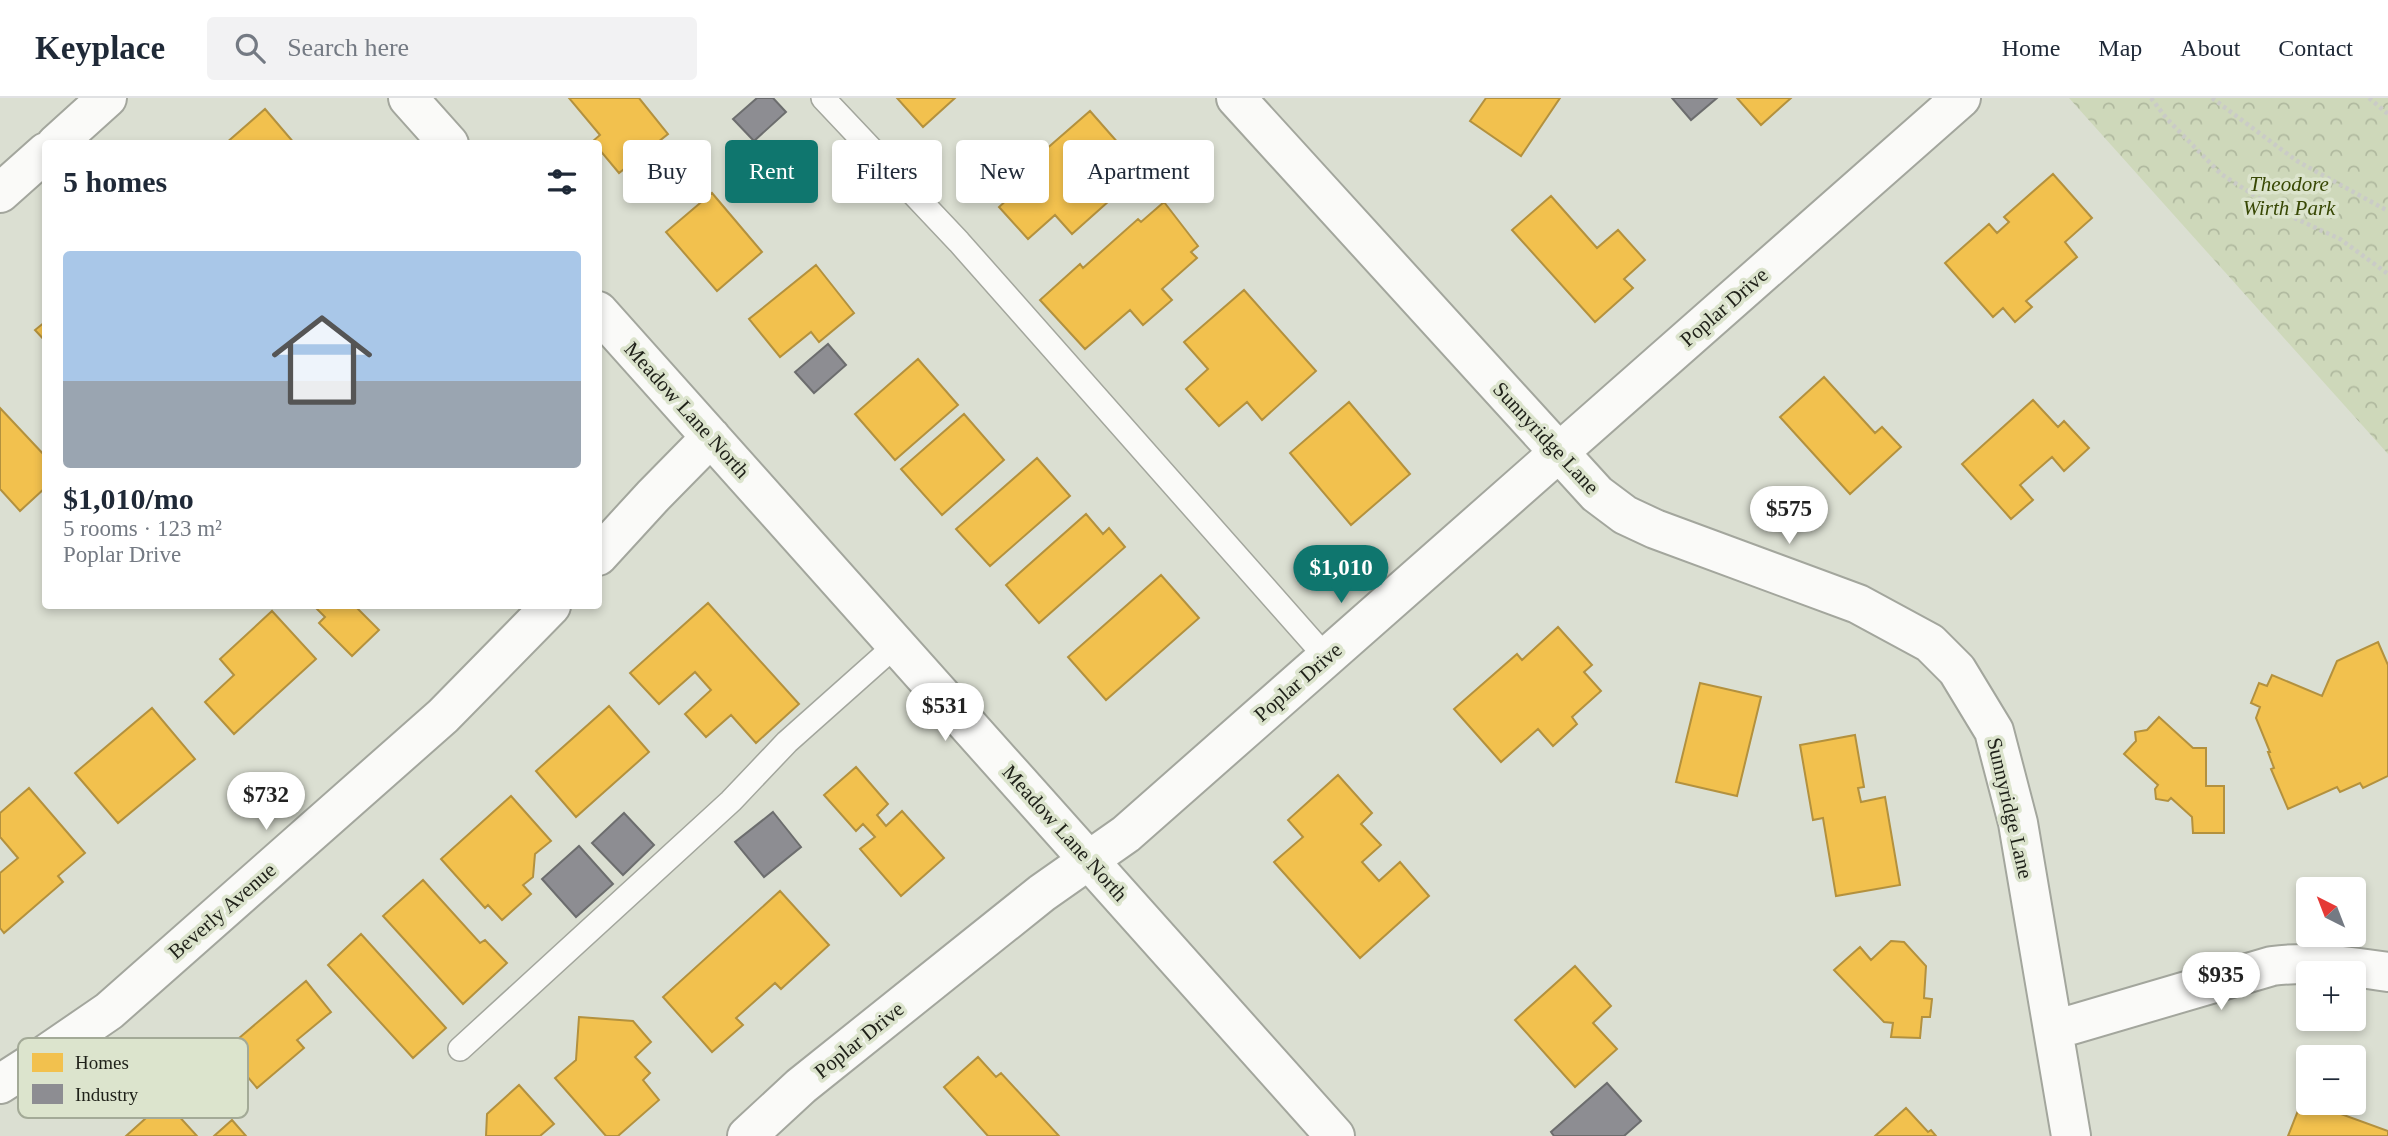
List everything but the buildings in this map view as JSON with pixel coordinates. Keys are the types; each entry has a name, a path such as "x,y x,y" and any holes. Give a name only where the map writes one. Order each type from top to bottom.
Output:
{"street":[{"path":"60,140 107,98"},
{"path":"408,98 445,140"},
{"name":"Sunnyridge Lane","path":"1236,98 1597,494 1625,514 1655,529 1858,604 1930,643 1957,670 1994,731 2018,823 2071,1136"},
{"name":"Poplar Drive","path":"747,1136 812,1078 1041,893 1126,834 1961,98"},
{"path":"0,193 42,156"},
{"name":"Meadow Lane North","path":"602,315 1335,1136"},
{"path":"602,552 711,437"},
{"name":"Beverly Avenue","path":"69,1038 119,1002 443,716 548,609"},
{"path":"2054,1030 2272,966 2308,964 2388,972"},
{"name":"Beverly Avenue","path":"0,1083 18,1072"}],"lane":[{"path":"823,98 959,242 1326,657"},
{"path":"460,1049 731,801 787,743 896,645"}],"path":[{"path":"2151,98 2166,119 2221,174 2277,210 2340,239 2388,274"},
{"path":"2212,98 2297,161 2388,211"},
{"path":"2369,98 2388,114"}],"green space":[{"name":"Theodore Wirth Park","path":"2069,98 2388,98 2388,454"}]}
